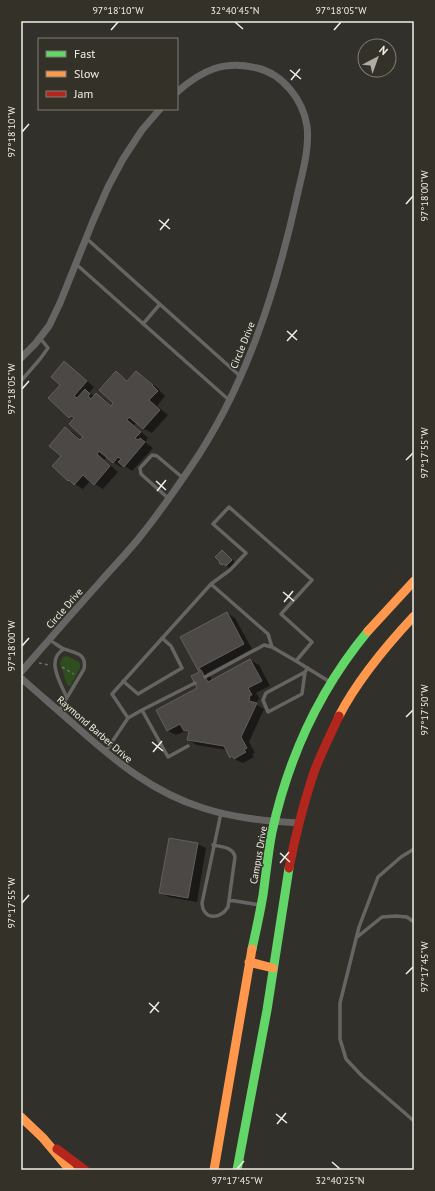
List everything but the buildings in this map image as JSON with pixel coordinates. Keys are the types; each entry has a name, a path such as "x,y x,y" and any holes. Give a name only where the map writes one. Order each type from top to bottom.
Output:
{"main road":[{"name":"Campus Drive","path":"214,1170 249,962 261,905 275,821 293,761 314,713 354,648 390,606 414,581"},
{"path":"237,1170 267,1010 293,847 316,768 324,748 355,688 394,637 414,616"},
{"path":"249,962 273,968"},
{"path":"21,1117 70,1170"},
{"path":"42,1138 85,1170"}],"street":[{"name":"Circle Drive","path":"21,672 143,534 169,499 214,430 250,356 262,323 289,234 305,162 308,138 307,124 302,108 297,98 287,85 276,76 262,69 237,65 219,67 202,73 178,91"},
{"path":"21,358 35,344 49,326 58,309 108,187 142,130 159,110"},
{"name":"Raymond Barber Drive","path":"21,678 105,752 127,770 149,784 174,797 202,808 221,813 260,820 299,823"}],"lane":[{"path":"86,238 240,376"},
{"path":"76,264 229,400"},
{"path":"143,324 160,304"},
{"path":"21,381 48,348 40,338"},
{"path":"169,499 141,474 140,468 152,455 157,456 183,478"},
{"path":"128,718 112,694 211,584 230,570 246,553 213,524 229,506 312,580 281,614 312,642 296,661"},
{"path":"211,584 268,634 272,647"},
{"path":"123,681 138,694 182,668 171,646 162,638"},
{"path":"49,640 64,649 80,655 84,659 85,664 84,670 59,711"},
{"path":"205,677 264,646 272,647 332,683"},
{"path":"64,649 59,652 54,662 67,698"},
{"path":"305,672 302,694 268,712 262,700 266,693 305,672 308,668"},
{"path":"105,752 128,718 195,683"},
{"path":"142,710 168,757 188,746"},
{"path":"214,845 230,849 234,853 235,857 228,907 225,912 215,917 209,916 205,912 202,908 202,903 214,845 221,813"},
{"path":"414,849 401,857 378,877 359,927 340,1003 340,1039 346,1059 362,1076 414,1121"},
{"path":"229,900 261,905"},
{"path":"356,938 382,917 408,917 414,922"}],"green space":[{"path":"67,656 80,663 80,668 69,686 67,685 60,663 63,657"}],"traffic: fast":[{"path":"252,949 263,895 272,832 287,778 308,726 321,701 351,653 368,631"},
{"path":"237,1170 267,1010 289,868"}],"traffic: slow":[{"path":"368,631 414,581"},
{"path":"339,716 373,663 414,616"},
{"path":"214,1170 252,949"},
{"path":"249,962 273,968"},
{"path":"21,1117 43,1138 70,1170"}],"traffic: jam":[{"path":"289,868 313,775 339,716"},
{"path":"57,1149 85,1170"}]}
